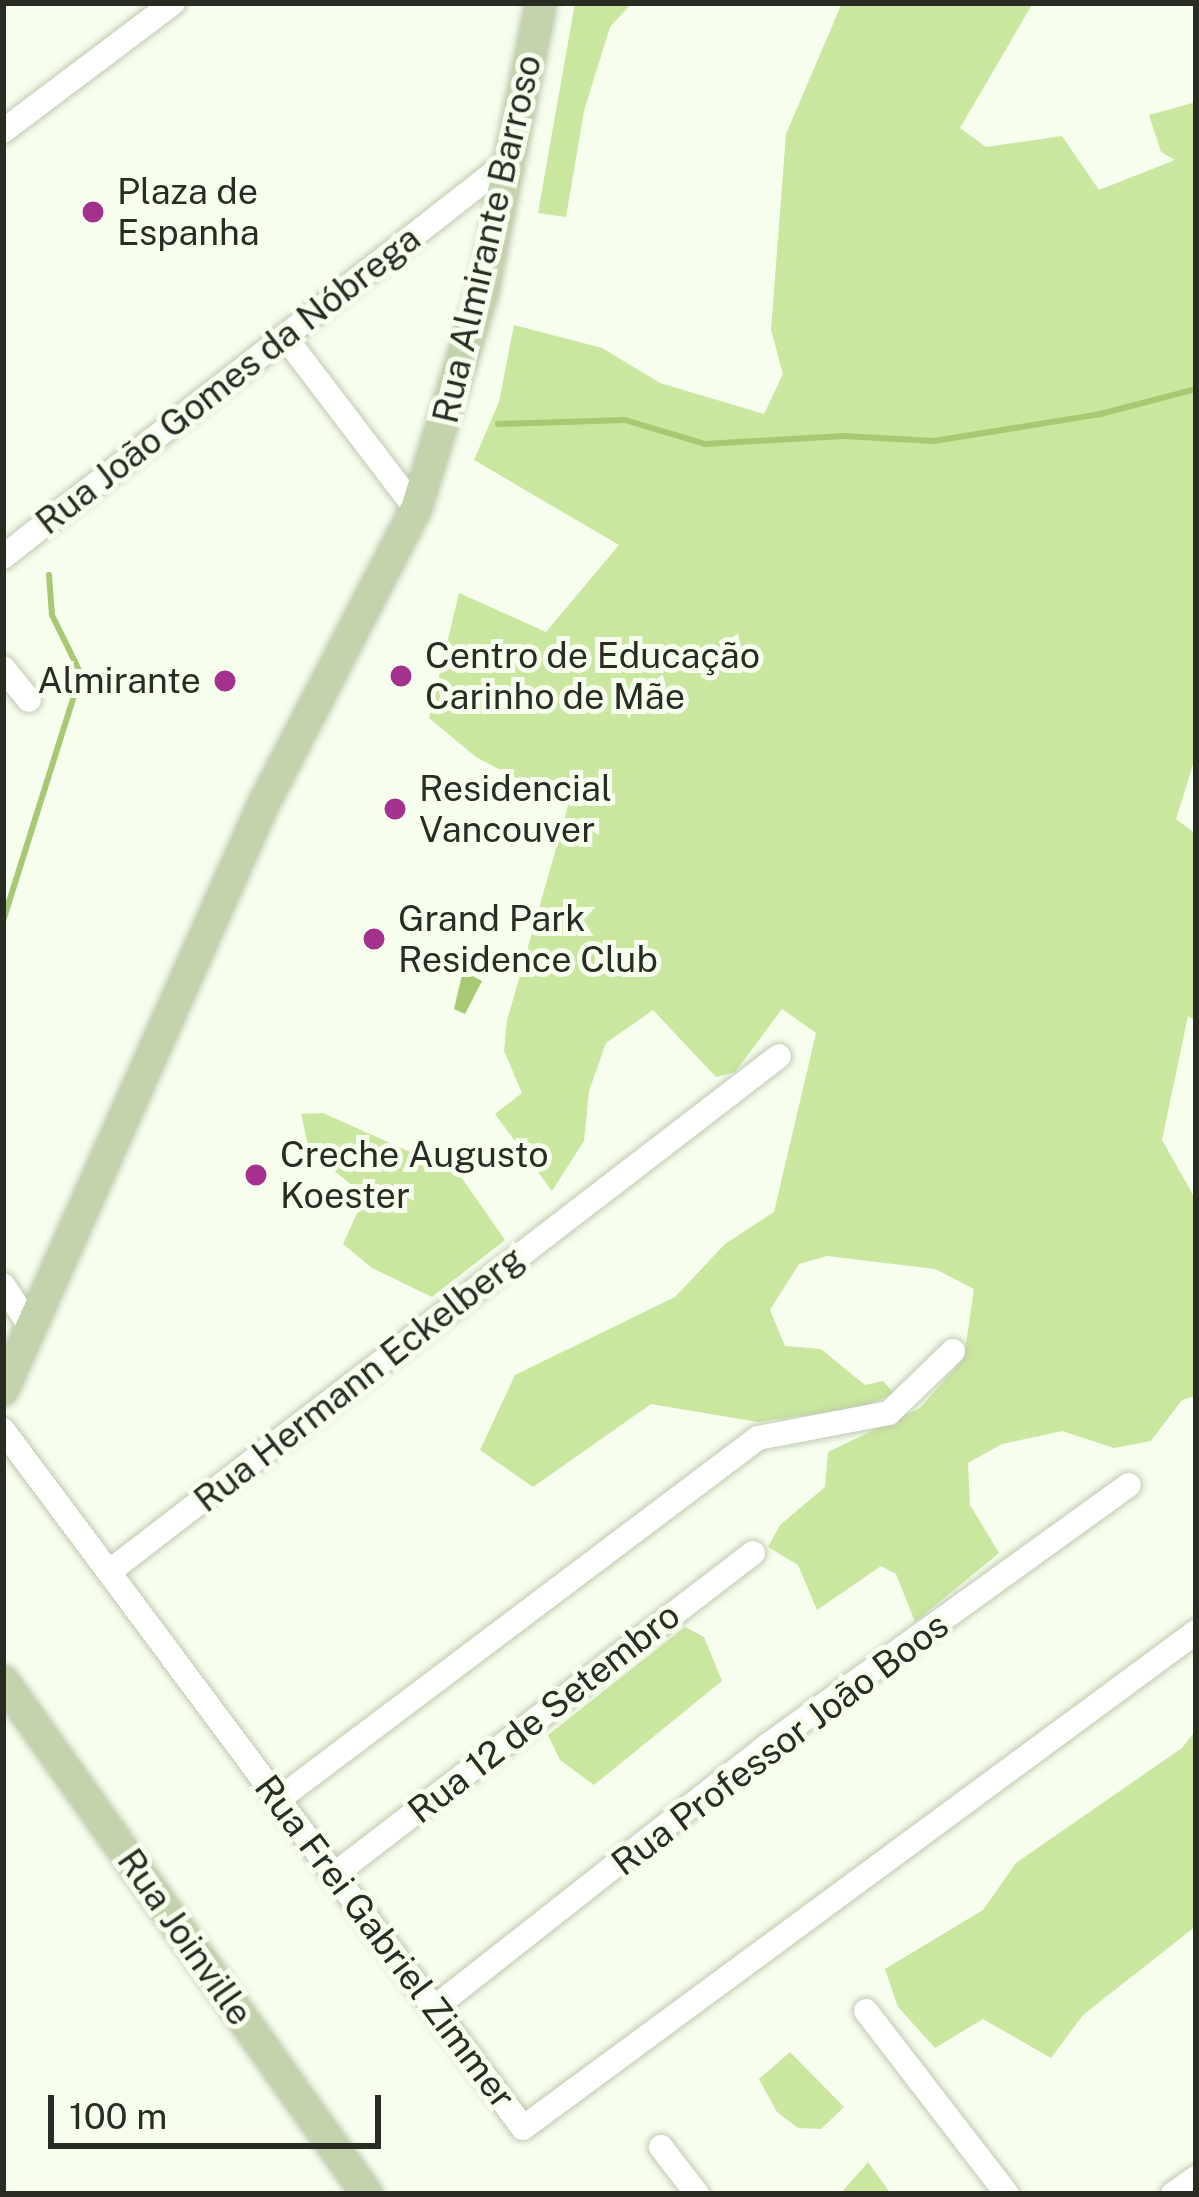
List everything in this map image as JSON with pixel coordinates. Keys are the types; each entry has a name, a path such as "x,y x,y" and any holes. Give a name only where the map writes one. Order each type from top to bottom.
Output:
{"main road":[{"name":"Rua Almirante Barroso","path":"3,1390 264,802 416,509 453,404 541,3"},
{"name":"Rua Joinville","path":"3,1681 359,2191"}],"street":[{"path":"3,131 173,3"},
{"name":"Rua João Gomes da Nóbrega","path":"3,556 510,160"},
{"path":"285,337 416,509"},
{"path":"3,668 29,700"},
{"name":"Rua Hermann Eckelberg","path":"110,1571 779,1055"},
{"path":"3,1285 32,1329"},
{"path":"279,1799 758,1438 890,1413 953,1351"},
{"name":"Rua Frei Gabriel Zimmer","path":"3,1430 523,2128 532,2128 1196,1632"},
{"name":"Rua Professor João Boos","path":"434,2008 771,1742 1129,1485"},
{"name":"Rua 12 de Setembro","path":"334,1874 753,1552"},
{"path":"866,2011 1007,2194"},
{"path":"661,2147 697,2194"},
{"path":"1173,2194 1196,2178"}],"shaded area":[{"path":"575,3 632,3 610,27 584,111 566,217 538,213"},
{"path":"842,3 1033,3 960,128 986,147 1062,136 1099,190 1175,160 1161,152 1149,115 1196,102 1196,755 1176,819 1196,834 1196,1021 1188,1016 1162,1140 1196,1200 1196,1396 1182,1400 1151,1441 1114,1448 1062,1431 1002,1444 968,1463 970,1505 999,1553 915,1622 896,1574 881,1566 817,1610 798,1565 768,1547 780,1525 825,1487 828,1452 920,1408 964,1358 974,1289 935,1269 827,1256 799,1264 770,1310 785,1346 821,1349 865,1385 883,1381 894,1393 864,1407 758,1422 651,1404 533,1487 480,1450 515,1375 675,1297 725,1244 774,1212 816,1033 782,1009 735,1072 716,1077 653,1010 606,1043 589,1091 584,1141 552,1191 495,1114 522,1093 504,1051 507,1021 568,806 476,757 429,718 459,593 546,632 619,545 474,460 499,402 514,325 602,348 660,383 764,414 783,374 771,330 786,134"},
{"path":"463,971 482,981 465,1014 454,1009"},
{"path":"323,1113 417,1155 443,1151 505,1240 432,1297 372,1268 343,1244 365,1196 309,1150 301,1114"},
{"path":"685,1627 704,1637 722,1681 594,1785 560,1760 548,1735"},
{"path":"1196,1730 1196,1926 1083,2015 1051,2058 983,2019 935,2048 898,2007 885,1969 983,1910 1016,1863 1182,1748"},
{"path":"790,2052 844,2107 821,2129 798,2128 777,2112 759,2079"},
{"path":"868,2162 891,2194 840,2194 863,2168"}],"waterway":[{"path":"498,424 625,420 705,444 843,436 934,441 1100,414 1196,389"},
{"path":"3,921 81,674 52,615 49,575"}],"place":[{"name":"Plaza de Espanha","path":"93,212"},
{"name":"Centro de Educação Carinho de Mãe","path":"401,676"},
{"name":"Almirante","path":"225,681"},
{"name":"Residencial Vancouver","path":"395,809"},
{"name":"Grand Park Residence Club","path":"374,939"},
{"name":"Creche Augusto Koester","path":"256,1175"}]}
